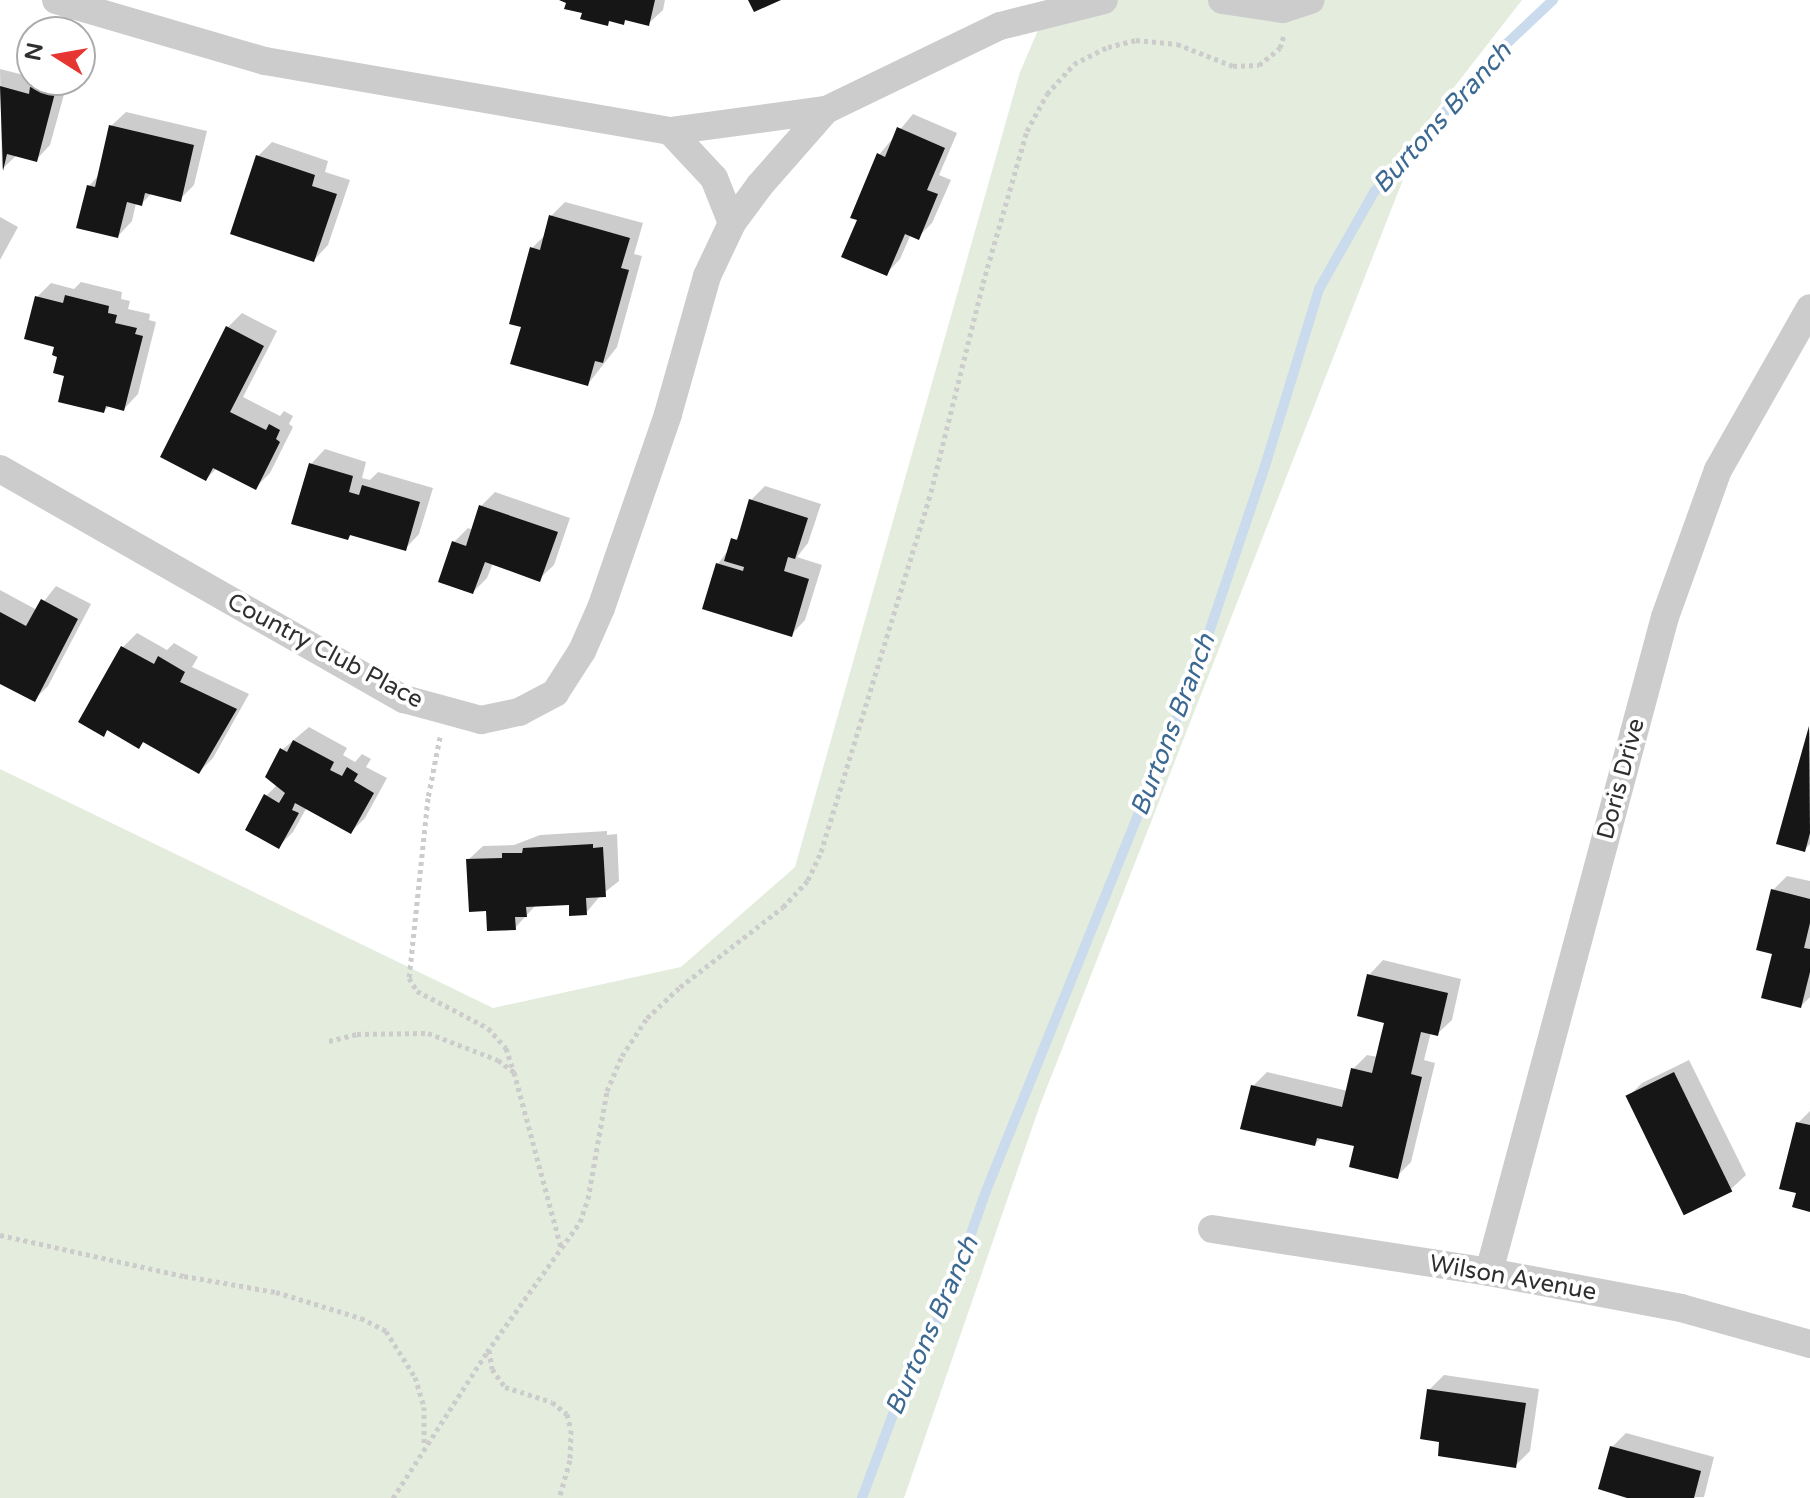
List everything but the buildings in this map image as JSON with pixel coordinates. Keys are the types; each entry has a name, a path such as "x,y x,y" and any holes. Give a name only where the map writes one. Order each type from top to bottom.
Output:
{"street":[{"name":"Country Club Place","path":"56,0 265,61 670,131 826,110 1000,26 1104,0"},
{"path":"1222,0 1283,9 1302,3"},
{"name":"Country Club Place","path":"0,469 404,699 481,720 519,712 555,693 582,651 601,608 668,414 707,276 732,223 760,185 826,110"},
{"path":"670,131 714,178 732,223"},
{"name":"Doris Drive","path":"1489,1272 1665,617 1718,470 1810,308"},
{"name":"Wilson Avenue","path":"1212,1229 1489,1272 1681,1308 1810,1344"}],"path":[{"path":"393,1498 489,1349 580,1222 588,1199 607,1091 622,1056 647,1018 680,987 783,907 808,880 821,852 931,492 983,283 1027,131 1047,94 1074,64 1108,47 1136,40 1177,44 1233,66 1259,65 1280,48 1302,3"},
{"path":"447,713 428,798 409,978 417,991 488,1028 506,1048 561,1248"},
{"path":"329,1041 357,1034 428,1033 498,1060 514,1072"},
{"path":"0,1235 184,1276 276,1292 361,1318 386,1331 402,1351 415,1377 424,1407 424,1446"},
{"path":"489,1349 492,1369 505,1387 552,1402 567,1414 571,1430 570,1460 559,1498"}],"green space":[{"path":"1051,0 1522,0 1424,126 1040,1105 904,1498 0,1498 0,769 493,1008 681,967 795,867 1020,72"}],"waterway":[{"name":"Burtons Branch","path":"862,1498 895,1409 949,1296 986,1191 1195,674 1265,466 1319,289 1374,192 1500,50 1553,0"}]}
